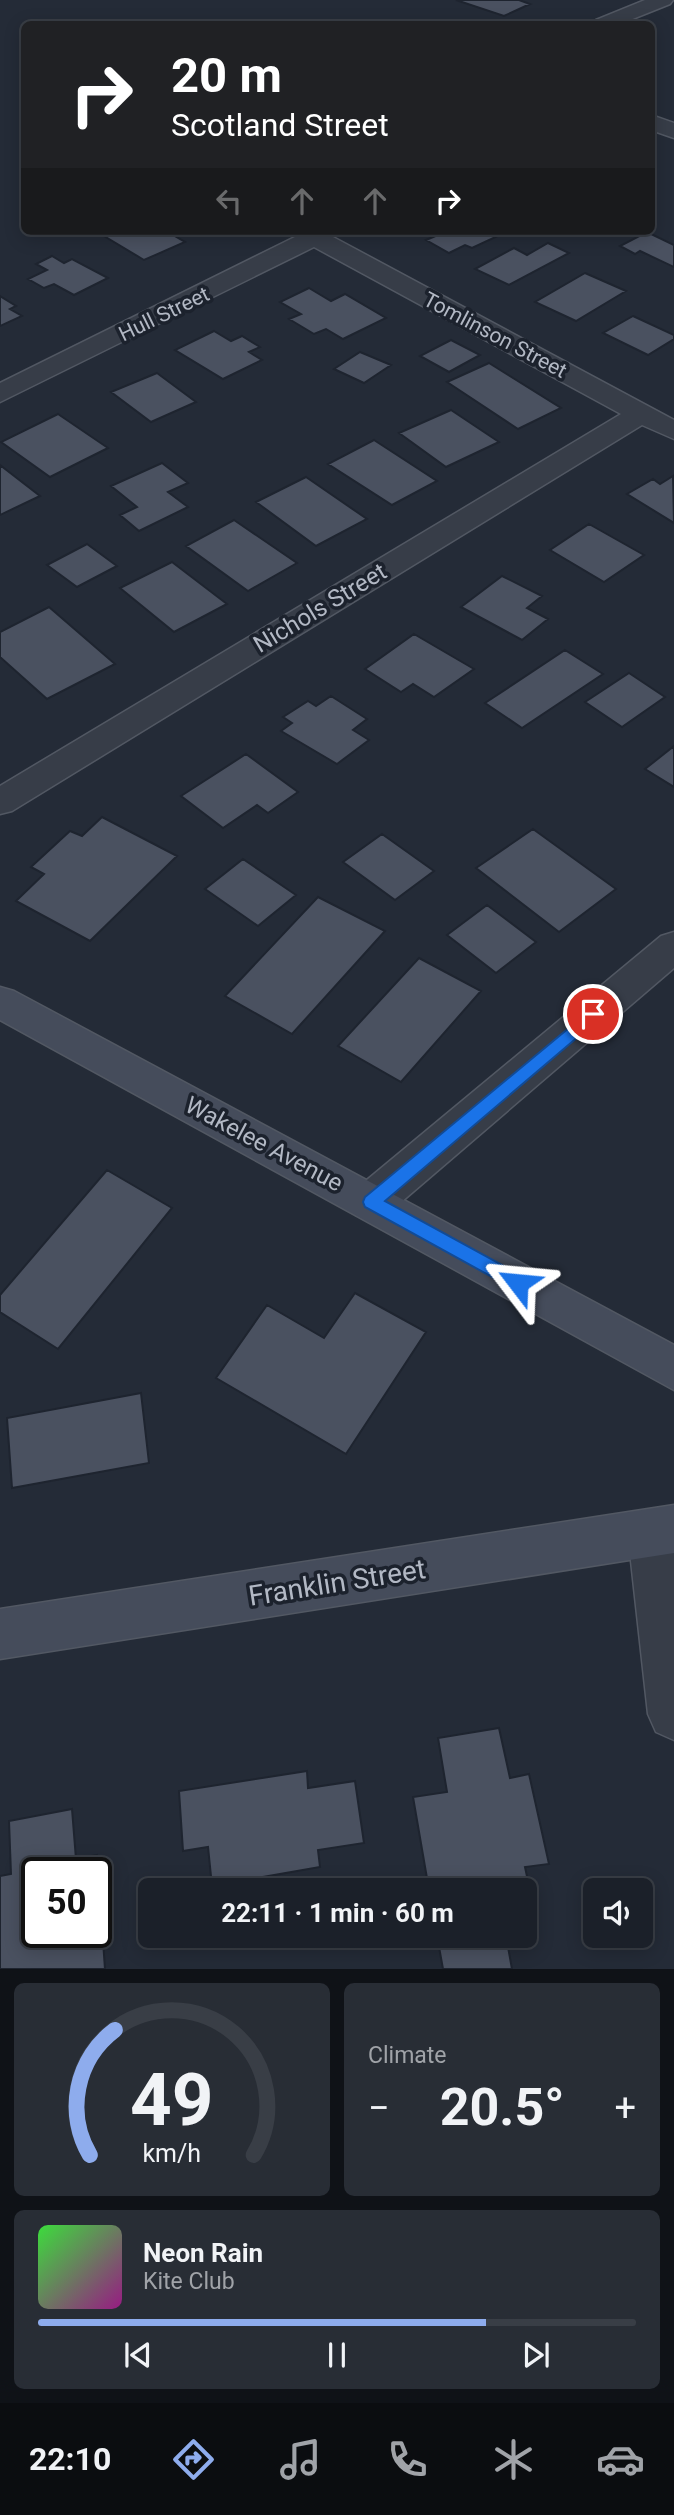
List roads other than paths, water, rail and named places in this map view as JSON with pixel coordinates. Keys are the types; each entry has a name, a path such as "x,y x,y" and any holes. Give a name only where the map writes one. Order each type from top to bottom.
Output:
{"main road":[{"name":"Wakelee Avenue","path":"0,1002 674,1369"},
{"name":"Franklin Street","path":"0,1634 663,1532"}],"street":[{"path":"610,21 663,0"},
{"path":"655,123 674,131"},
{"name":"Hull Street","path":"0,394 321,235"},
{"name":"Tomlinson Street","path":"321,235 674,431"},
{"name":"Nichols Street","path":"0,802 640,414"},
{"path":"371,1202 674,946"},
{"path":"663,1532 674,1714"}]}
